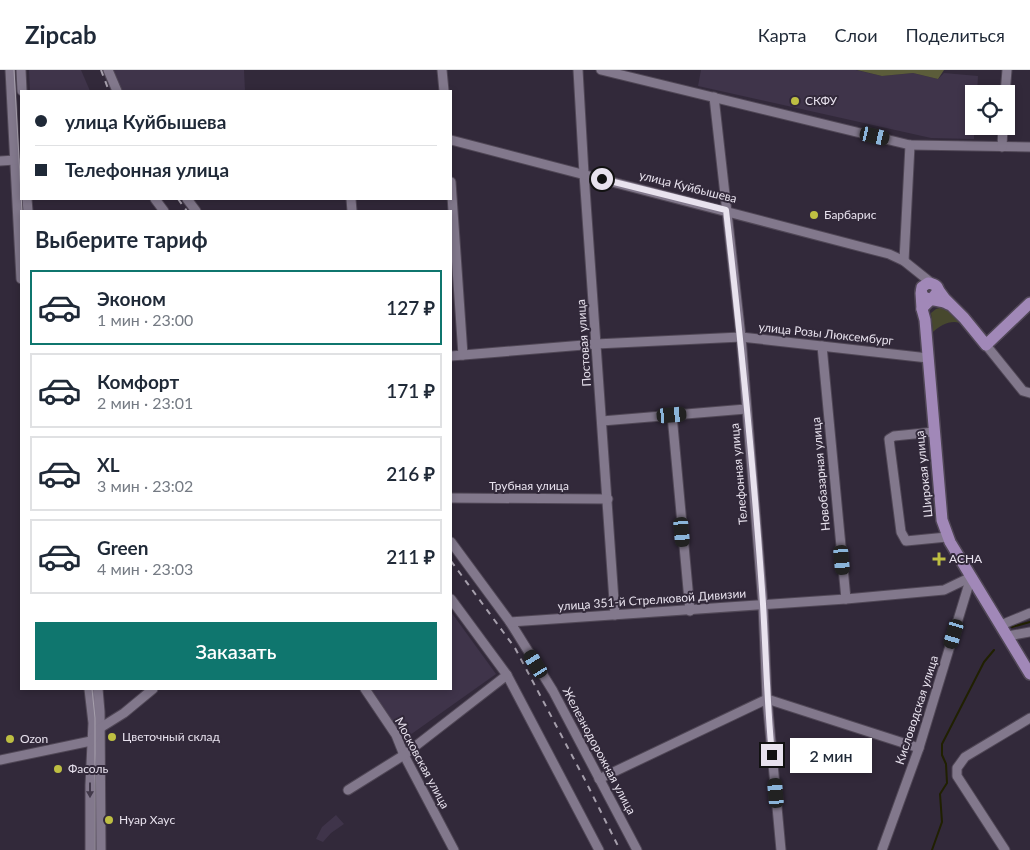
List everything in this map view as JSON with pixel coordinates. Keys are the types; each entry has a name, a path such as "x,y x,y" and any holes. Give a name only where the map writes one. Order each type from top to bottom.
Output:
{"main road":[{"path":"921,292 922,287 928,283 936,286 937,294 922,309"},
{"name":"улица Куйбышева","path":"936,286 986,345"},
{"name":"улица Куйбышева","path":"921,292 925,298 944,301 952,306"},
{"name":"Широкая улица","path":"921,292 942,520 947,537 1030,674"},
{"path":"986,345 1030,303"}],"street":[{"path":"10,70 20,259"},
{"path":"21,70 22,90"},
{"path":"108,70 117,90"},
{"path":"442,70 444,90"},
{"name":"Постовая улица","path":"578,70 615,615"},
{"path":"601,70 910,144 1030,147"},
{"path":"1006,85 1007,70"},
{"name":"Телефонная улица","path":"714,97 741,337 763,605 767,698 781,850"},
{"path":"1002,147 1003,135"},
{"name":"улица Куйбышева","path":"452,140 874,250 904,261 936,286"},
{"path":"904,261 910,144"},
{"path":"0,161 15,160"},
{"path":"452,196 463,354"},
{"name":"улица Куйбышева","path":"914,270 919,278 921,292"},
{"name":"улица Розы Люксембург","path":"452,356 596,344 741,337 928,358"},
{"path":"986,345 1027,392 1030,402"},
{"name":"Новобазарная улица","path":"822,346 846,599"},
{"path":"602,422 746,410"},
{"path":"672,415 690,610"},
{"path":"934,432 894,436 889,439 901,532 906,541 947,537"},
{"name":"Трубная улица","path":"452,498 608,499"},
{"name":"Железнодорожная улица","path":"452,543 510,622 553,691 637,850"},
{"name":"улица 351-й Стрелковой Дивизии","path":"510,622 846,599 944,590 971,577"},
{"name":"Кисловодская улица","path":"882,850 919,748 971,577"},
{"path":"452,600 506,675 599,850"},
{"path":"1001,625 1030,613"},
{"path":"1008,636 1030,632"},
{"path":"348,790 404,755 506,675"},
{"path":"89,690 93,723 91,741 90,850"},
{"path":"98,690 101,850"},
{"path":"0,760 91,741 100,728 124,713 152,690"},
{"name":"Московская улица","path":"365,690 396,735 404,755 454,850"},
{"path":"599,779 767,698 919,748"},
{"path":"1004,850 957,776 957,768 965,757 1030,718"}],"shaded area":[{"path":"29,70 81,70 90,90 30,90"},
{"path":"112,70 244,70 245,90 121,90"},
{"path":"701,70 856,70 882,76 913,73 938,79 944,73 978,76 978,85 965,85 965,135 974,135 974,139 931,138 698,86"},
{"path":"452,613 496,674 403,740 371,690 452,690"},
{"path":"336,815 344,824 331,833 323,842 316,839 322,827"}],"green space":[{"path":"857,70 944,70 938,79 913,73 882,76"},
{"path":"943,307 964,325 951,322 933,332 931,313"}],"waterway":[{"path":"1012,627 1030,622"},
{"path":"932,850 942,822 940,794 947,783 942,744 984,662 994,650"}],"tram line":[{"path":"14,70 20,176"},
{"path":"21,200 22,210"},
{"path":"92,690 95,718 95,850"}],"railway":[{"path":"101,70 109,90"},
{"path":"179,200 186,210"},
{"path":"452,562 515,648 620,850"}],"place":[{"name":"СКФУ","path":"795,101"},
{"name":"Барбарис","path":"814,215"},
{"name":"АСНА","path":"939,559"},
{"name":"Цветочный склад","path":"112,737"},
{"name":"Ozon","path":"10,739"},
{"name":"Фасоль","path":"58,769"},
{"name":"Нуар Хаус","path":"109,820"}],"route":[{"path":"602,179 726,210 741,337 763,605 767,698 772,755"}]}
